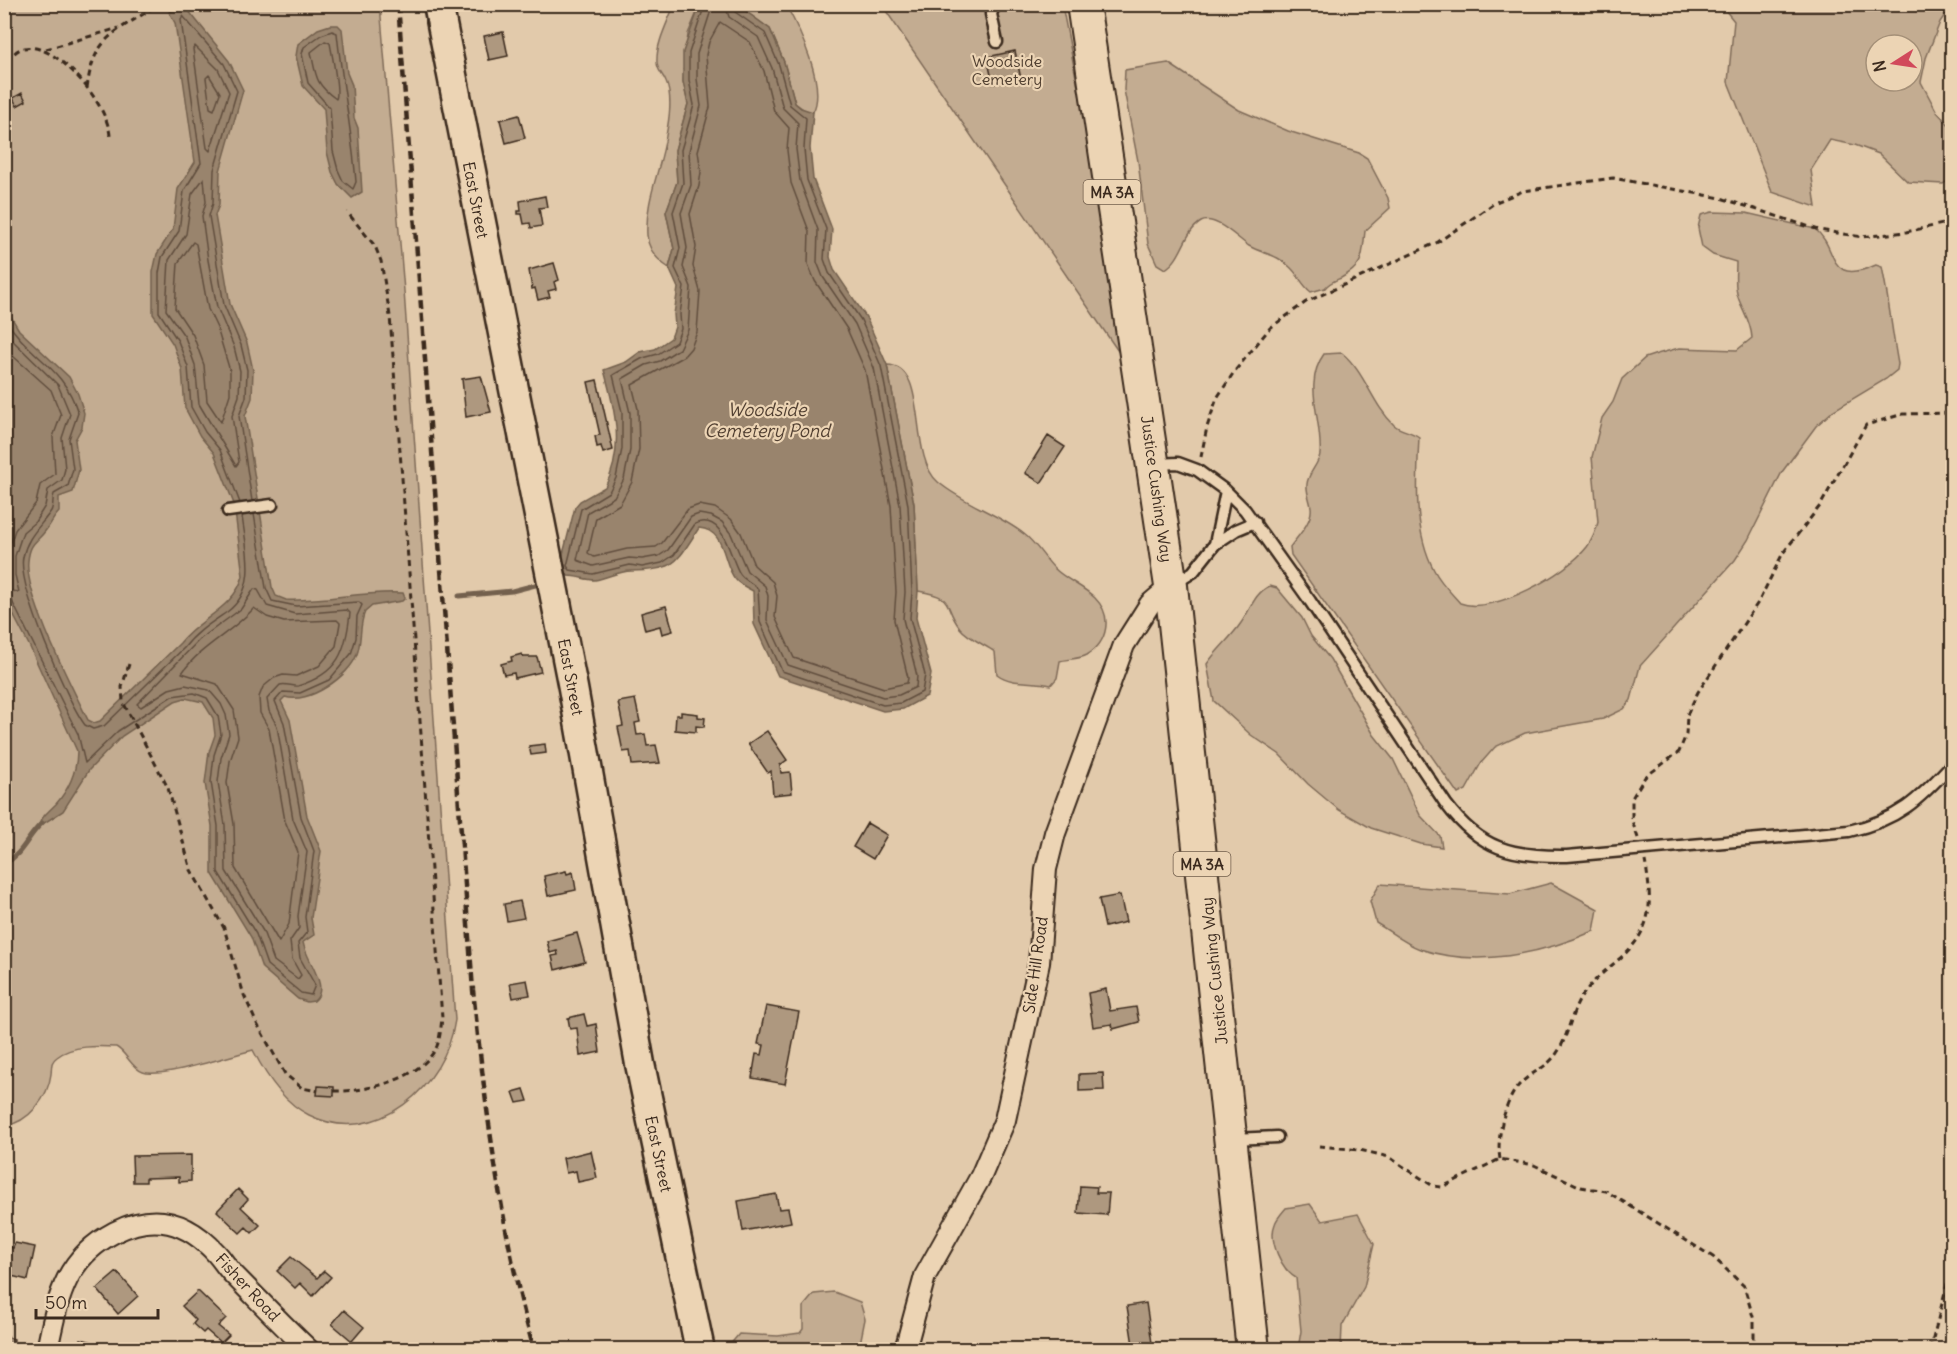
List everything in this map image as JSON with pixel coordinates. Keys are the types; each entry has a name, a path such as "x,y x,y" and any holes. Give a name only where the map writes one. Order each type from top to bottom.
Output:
{"main road":[{"name":"East Street","path":"438,4 575,699 640,1064 700,1350"},
{"name":"Justice Cushing Way","path":"1083,4 1171,586 1253,1350"}],"street":[{"name":"Side Hill Road","path":"905,1350 925,1276 981,1176 1005,1120 1033,995 1042,930 1046,869 1055,833 1124,645 1150,604 1171,586"},
{"name":"Fisher Road","path":"46,1350 62,1289 74,1264 107,1236 136,1223 154,1220 178,1226 204,1242 309,1350"}],"lane":[{"path":"995,4 991,14 997,42"},
{"path":"1154,464 1178,463 1197,470 1226,490 1255,522 1446,804 1467,829 1495,847 1525,855 1567,856 1821,834 1863,828 1889,819 1913,804 1953,764"},
{"path":"1215,544 1226,490"},
{"path":"228,511 272,506"},
{"path":"1171,586 1193,572 1215,544 1236,530 1255,522"},
{"path":"1231,1139 1276,1137"}],"path":[{"path":"87,88 93,56 100,45 122,27 158,4"},
{"path":"4,71 11,55 15,52 28,49 46,50 122,27"},
{"path":"46,50 87,88 109,123 110,140"},
{"path":"1197,470 1207,427 1217,398 1234,372 1270,328 1306,302 1438,242 1496,202 1523,191 1613,178 1720,198 1819,230 1862,237 1906,232 1953,222"},
{"path":"334,1091 379,1084 418,1069 437,1046 442,1018 390,316 381,261 375,246 346,212"},
{"path":"1500,1159 1497,1144 1501,1126 1521,1082 1553,1058 1563,1044 1581,998 1593,981 1637,940 1647,924 1650,911 1648,881 1642,849 1632,821 1632,798 1645,777 1679,752 1686,735 1687,715 1698,692 1759,601 1783,553 1820,506 1866,425 1903,414 1953,413"},
{"path":"129,664 121,693 123,702 168,788 191,870 224,928 244,995 285,1074 302,1088 318,1091"},
{"path":"1319,1146 1360,1150 1389,1157 1433,1186 1442,1186 1500,1159 1534,1165 1581,1187 1606,1191 1713,1257 1744,1286 1754,1320 1754,1350"},
{"path":"1930,1350 1953,1265"}],"green space":[{"path":"4,5 380,5 404,291 455,1020 449,1044 438,1067 423,1088 404,1105 382,1117 359,1124 334,1123 309,1115 291,1103 276,1087 253,1050 180,1069 152,1073 139,1070 116,1047 93,1047 70,1050 55,1059 52,1063 46,1092 36,1108 22,1120 5,1126"},
{"path":"674,5 700,5 688,34 683,81 688,104 675,150 677,182 666,212 674,249 669,268 651,250 647,235 647,222 664,148 670,109 668,88 658,68 657,55 660,40"},
{"path":"737,5 786,5 798,28 814,73 817,88 813,112 806,111 795,103 784,62 770,29"},
{"name":"Woodside Cemetery","path":"882,5 1062,5 1082,108 1120,354"},
{"path":"1721,5 1952,5 1940,22 1924,68 1924,33 1864,33 1864,93 1924,93 1924,88 1937,112 1952,128 1952,178 1943,184 1908,182 1879,154 1855,145 1830,140 1811,170 1816,207 1772,192 1728,82 1734,21"},
{"path":"1168,63 1239,110 1288,131 1359,153 1367,158 1388,198 1390,208 1365,231 1361,259 1354,269 1325,288 1311,292 1285,263 1254,249 1226,228 1207,220 1201,222 1190,233 1171,265 1165,269 1157,264 1148,244 1138,161 1124,90 1125,70"},
{"path":"1712,212 1746,213 1815,229 1841,268 1860,271 1876,265 1882,267 1898,364 1897,370 1834,410 1816,426 1782,472 1748,540 1735,560 1640,666 1631,700 1624,709 1603,719 1525,733 1495,747 1481,763 1466,790 1458,794 1291,555 1290,547 1310,518 1311,507 1307,484 1320,454 1314,390 1318,366 1324,354 1342,353 1357,369 1386,417 1400,429 1419,437 1417,487 1419,522 1427,555 1436,574 1446,587 1460,603 1474,605 1509,598 1547,580 1563,569 1587,547 1592,538 1598,522 1592,457 1602,418 1613,402 1622,379 1645,358 1657,354 1679,348 1737,350 1752,338 1737,293 1736,262 1713,255 1702,247 1698,228 1701,215"},
{"path":"887,365 900,369 909,379 914,395 923,452 929,469 938,482 1024,534 1054,568 1090,594 1101,605 1106,628 1100,643 1087,655 1060,661 1057,678 1051,685 1010,680 997,674 995,652 963,632 944,599 918,591 914,504"},
{"path":"1270,586 1277,588 1302,618 1311,636 1330,659 1374,735 1393,759 1420,815 1440,836 1442,847 1421,844 1371,828 1339,810 1308,784 1279,754 1251,735 1214,701 1207,664 1237,628 1256,597"},
{"path":"1551,883 1598,909 1594,931 1552,946 1508,956 1486,958 1442,955 1414,947 1376,923 1370,901 1380,884 1510,894"},
{"path":"1310,1204 1322,1221 1358,1214 1374,1244 1364,1287 1342,1326 1341,1349 1298,1349 1301,1331 1296,1278 1281,1262 1273,1238 1276,1222 1286,1208"},
{"path":"834,1292 860,1302 865,1319 859,1349 730,1349 729,1346 739,1334 778,1336 800,1333 803,1329 803,1307 814,1294"}],"water":[{"path":"184,5 229,61 243,90 220,171 219,205 215,215 230,304 247,343 253,370 252,398 245,416 272,587 276,596 286,600 389,593 403,593 405,598 402,601 372,606 365,612 357,654 346,671 337,679 316,693 305,697 285,697 281,701 290,720 307,816 321,851 311,918 314,935 303,942 320,989 314,1001 307,1002 298,999 262,968 251,937 212,873 212,826 205,783 209,752 215,735 213,718 203,702 185,698 175,701 122,736 89,770 63,811 38,827 43,817 65,792 74,773 77,751 29,645 5,599 4,305 19,330 69,377 84,413 82,427 75,440 79,470 73,492 59,497 59,512 32,546 28,561 33,596 41,618 88,720 94,723 100,721 188,634 232,597 243,576 234,504 214,453 200,436 185,408 182,369 173,344 153,314 153,272 157,254 173,229 178,189 195,162 175,23 169,12"},
{"name":"Woodside Cemetery Pond","path":"700,5 737,5 770,29 784,62 795,103 813,112 810,148 813,179 832,229 830,257 834,270 866,317 887,365 914,504 918,591 916,618 931,674 927,696 903,709 883,711 778,676 754,624 753,591 736,580 719,541 708,530 699,528 685,550 673,563 658,569 626,571 592,580 568,576 561,562 575,507 580,501 605,487 615,458 616,429 612,399 604,370 626,362 640,352 655,349 671,338 675,327 674,314 678,288 669,268 674,249 666,212 677,182 675,150 688,104 683,82 683,52"},
{"path":"338,25 342,29 347,73 352,85 354,118 358,128 362,192 352,198 338,184 332,172 327,152 324,109 303,86 296,56 298,44 318,29"}],"building":[{"path":"503,32 508,56 489,60 484,36"},
{"path":"1015,51 1021,79 993,84 987,57"},
{"path":"22,93 26,101 17,106 13,98"},
{"path":"519,115 525,138 506,143 500,120"},
{"path":"545,196 547,207 539,208 542,226 531,228 530,223 524,224 522,214 518,214 518,211 521,211 520,201"},
{"path":"554,263 559,280 554,282 556,289 548,291 550,297 538,300 535,288 532,289 529,270"},
{"path":"481,376 491,412 466,417 462,379"},
{"path":"597,380 613,450 603,453 601,446 597,447 595,436 600,435 588,382"},
{"path":"1048,436 1065,447 1041,483 1025,473"},
{"path":"666,606 673,631 662,634 660,626 645,630 641,613"},
{"path":"522,654 523,657 537,657 541,672 515,678 514,673 504,675 501,664 512,661 511,657"},
{"path":"635,699 640,722 635,723 637,735 645,734 647,746 656,745 660,763 632,765 630,751 623,752 618,727 623,726 618,702"},
{"path":"681,712 698,714 698,717 705,718 704,727 696,726 696,732 675,730 676,715 681,715"},
{"path":"767,731 787,760 780,765 781,773 790,772 792,793 773,795 771,771 768,773 748,744"},
{"path":"545,744 546,753 531,755 529,746"},
{"path":"867,823 887,835 873,859 853,847"},
{"path":"566,871 567,874 573,872 576,890 548,896 544,876"},
{"path":"1120,895 1126,922 1105,927 1099,899"},
{"path":"520,901 524,918 507,921 504,904"},
{"path":"577,933 585,962 555,970 552,956 558,955 557,951 550,953 547,941"},
{"path":"527,980 530,995 513,998 510,983"},
{"path":"1106,989 1110,1011 1136,1007 1139,1022 1113,1029 1112,1024 1093,1027 1088,993"},
{"path":"766,1006 799,1012 785,1084 752,1078 756,1054 762,1055 764,1045 758,1044"},
{"path":"584,1014 587,1026 596,1024 600,1052 580,1056 577,1028 570,1029 568,1018"},
{"path":"1103,1073 1104,1090 1079,1091 1079,1074"},
{"path":"318,1086 334,1087 334,1096 317,1095"},
{"path":"524,1089 528,1101 517,1103 513,1092"},
{"path":"591,1151 597,1178 578,1182 576,1171 566,1173 563,1158"},
{"path":"191,1155 191,1181 179,1182 179,1177 146,1178 146,1182 133,1182 132,1156"},
{"path":"1080,1186 1097,1187 1096,1193 1109,1193 1107,1215 1078,1213"},
{"path":"238,1189 248,1199 241,1207 260,1225 252,1233 246,1227 240,1233 217,1211"},
{"path":"776,1194 779,1209 788,1208 791,1222 743,1231 738,1201"},
{"path":"15,1243 35,1247 28,1280 7,1275 11,1254 4,1252 4,1245 13,1248"},
{"path":"291,1257 317,1278 324,1271 331,1277 313,1296 300,1283 295,1288 277,1271"},
{"path":"117,1272 138,1296 118,1314 97,1289"},
{"path":"198,1291 226,1318 218,1326 229,1335 221,1343 206,1330 203,1333 193,1324 196,1320 182,1306"},
{"path":"1146,1303 1152,1343 1141,1344 1142,1350 1120,1350 1120,1346 1133,1345 1127,1306"},
{"path":"344,1310 364,1327 352,1341 332,1324"},
{"path":"4,1336 14,1339 12,1350 4,1350"},
{"path":"81,1339 105,1345 104,1350 79,1350"}],"waterway":[{"path":"459,596 512,591 539,584"},
{"path":"4,864 21,850 42,823"}],"railway":[{"path":"398,4 473,990 496,1172 512,1261 534,1350"}]}
